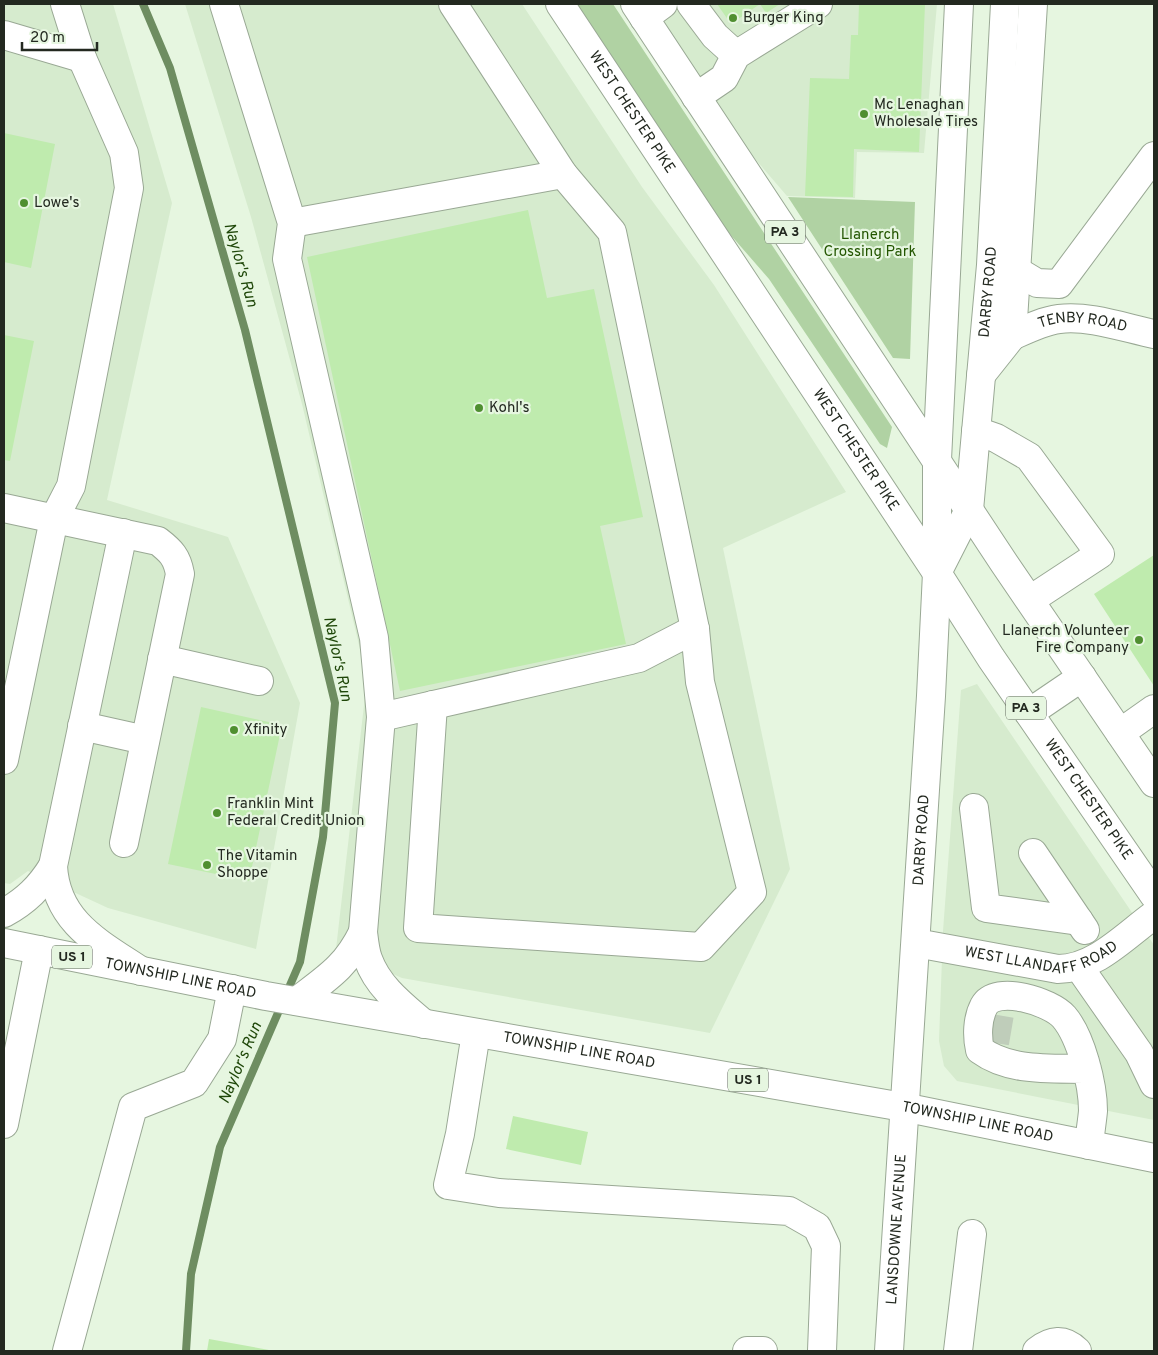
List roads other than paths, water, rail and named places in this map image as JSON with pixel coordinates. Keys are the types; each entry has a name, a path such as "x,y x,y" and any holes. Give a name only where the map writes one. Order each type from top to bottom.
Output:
{"main road":[{"path":"4,760 54,519 71,486 129,188 124,153 82,58 65,4"},
{"path":"224,4 292,223 287,259 374,638 381,717 363,932 367,958 380,982 424,1024"},
{"path":"433,705 418,928 701,947 752,892 700,682 695,629 612,232 563,174 453,4"},
{"name":"WEST CHESTER PIKE","path":"560,4 937,573 991,658 1154,895"},
{"path":"691,4 716,36 736,55"},
{"path":"696,97 724,78 736,55 818,4"},
{"name":"DARBY ROAD","path":"903,1107 916,943 937,573 937,460 959,4"},
{"name":"DARBY ROAD","path":"937,573 970,510 991,265 1005,4"},
{"path":"981,375 1012,336 1033,4"},
{"name":"PA 3","path":"648,8 696,97 1030,600 1154,783"},
{"path":"4,35 82,58"},
{"path":"1059,284 1154,156"},
{"path":"292,223 563,174"},
{"path":"1017,271 1037,283 1059,284"},
{"path":"1059,284 1066,302 1079,319"},
{"name":"TENBY ROAD","path":"1012,336 1046,322 1079,319 1154,334"},
{"path":"976,431 996,438 1029,457 1100,554 1030,600"},
{"path":"4,508 158,541 172,551 178,559 180,574 124,843"},
{"path":"123,534 53,866 56,891 68,914 94,940 141,971"},
{"path":"381,717 639,658 695,629"},
{"path":"162,660 259,680"},
{"path":"1029,713 1082,677"},
{"path":"1120,733 1154,709"},
{"path":"82,726 145,740"},
{"path":"974,808 986,908 1079,921"},
{"path":"1033,854 1079,921 1090,960 1154,1084"},
{"path":"4,913 28,898 42,883 53,866"},
{"name":"WEST LLANDAFF ROAD","path":"916,943 1058,969 1090,960 1154,915"},
{"path":"297,1001 340,968 353,952 363,932"},
{"name":"TOWNSHIP LINE ROAD","path":"4,943 266,996 903,1107 1154,1158"},
{"path":"4,1124 8,1086 39,950"},
{"path":"67,1351 133,1107 194,1083 222,1039 232,989"},
{"path":"1087,1069 1036,1068 1002,1053 980,1050 977,1035 984,1005 992,998 1011,1003 1048,1004 1064,1017 1074,1035 1087,1069 1093,1110 1089,1145"},
{"path":"476,1032 460,1134 448,1185 500,1193 789,1211 817,1227 826,1246 822,1351"},
{"name":"LANSDOWNE AVENUE","path":"889,1351 903,1107"},
{"path":"958,1351 972,1234"},
{"path":"1037,1351 1047,1344 1056,1341 1071,1345 1077,1351"},
{"path":"747,1351 763,1351"}],"waterway":[{"name":"Naylor's Run","path":"143,4 170,68 245,330 335,703 323,837 300,962 220,1147 191,1274 186,1351"}],"tunnel":[{"path":"995,1043 1001,1008"}],"place":[{"name":"Burger King","path":"733,18"},
{"name":"Mc Lenaghan Wholesale Tires","path":"864,114"},
{"name":"Lowe's","path":"24,203"},
{"name":"Kohl's","path":"479,408"},
{"name":"Llanerch Volunteer Fire Company","path":"1139,640"},
{"name":"Xfinity","path":"234,730"},
{"name":"Franklin Mint Federal Credit Union","path":"217,813"},
{"name":"The Vitamin Shoppe","path":"207,865"}],"park label":[{"name":"Llanerch Crossing Park","path":"870,244"}]}
